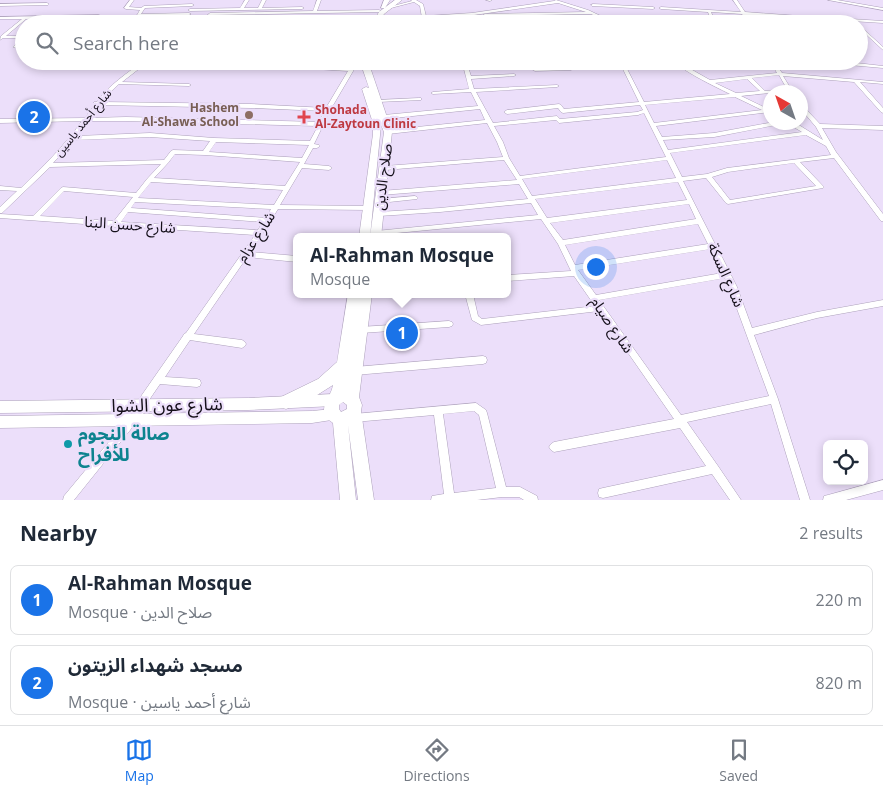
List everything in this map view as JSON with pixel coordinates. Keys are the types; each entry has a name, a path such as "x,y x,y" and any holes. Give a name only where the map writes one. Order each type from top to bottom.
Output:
{"highway":[{"path":"378,15 394,0"},
{"path":"380,15 383,9 399,0"},
{"name":"صلاح الدين","path":"363,70 377,134 365,233"},
{"name":"صلاح الدين","path":"364,70 378,101 388,132 375,233"},
{"path":"348,500 343,363 353,298"},
{"path":"365,298 356,371 344,408 366,500"},
{"path":"286,402 326,383 343,363"}],"main road":[{"path":"383,9 387,0"},
{"name":"شارع عون الشوا","path":"0,407 286,402 344,408"},
{"name":"شارع عون الشوا","path":"0,422 312,417 344,408"}],"street":[{"path":"132,0 126,8 142,9 144,7 193,2 189,15"},
{"path":"241,9 247,0"},
{"path":"259,9 264,0"},
{"path":"315,12 319,0"},
{"path":"209,15 383,9 414,0 422,6 424,15"},
{"path":"552,0 596,15"},
{"path":"664,0 667,8"},
{"path":"735,0 745,13"},
{"path":"830,0 883,9"},
{"path":"855,0 860,5"},
{"path":"462,15 558,2"},
{"path":"598,15 592,2 653,8"},
{"path":"0,5 48,4"},
{"path":"530,6 538,14"},
{"path":"142,9 139,15 241,9 309,8 307,12"},
{"path":"661,8 772,15"},
{"path":"709,11 711,15"},
{"path":"481,12 483,15 591,13"},
{"path":"0,18 15,17"},
{"path":"868,23 882,23"},
{"path":"0,38 15,26"},
{"path":"868,35 883,50"},
{"path":"0,38 15,38"},
{"path":"868,66 883,67"},
{"name":"شارع أحمد ياسين","path":"0,211 73,138 96,103 117,83 135,70"},
{"name":"شارع عزام","path":"68,500 133,419 187,336 260,233 314,144 319,124 351,70"},
{"name":"شارع صيام","path":"466,70 472,90 506,158 560,243 574,271 595,298 679,422 736,500"},
{"path":"535,70 558,70"},
{"name":"شارع السكة","path":"626,70 690,202 714,246 751,332 805,500"},
{"path":"688,70 763,109"},
{"path":"778,70 786,85"},
{"path":"709,82 780,74 883,83"},
{"path":"468,78 514,75"},
{"path":"749,78 763,91"},
{"path":"855,80 883,111"},
{"path":"117,83 189,85"},
{"path":"433,92 557,86"},
{"path":"507,112 559,106 563,111 644,107 763,93"},
{"path":"378,101 420,99"},
{"path":"96,103 251,106 327,110"},
{"path":"384,117 481,107"},
{"path":"388,132 557,118 559,121 638,113 644,107"},
{"path":"653,125 763,113"},
{"path":"808,114 818,126 834,154 883,219"},
{"path":"0,121 86,120 319,124"},
{"path":"660,139 714,135 763,126"},
{"path":"818,126 883,128"},
{"path":"801,130 828,145"},
{"path":"380,197 519,180 806,133"},
{"path":"73,138 150,135 314,144"},
{"path":"205,153 214,140"},
{"path":"115,225 173,152 304,160"},
{"path":"379,214 440,210 678,178 708,176 727,170 834,154"},
{"path":"385,168 506,158"},
{"path":"708,176 728,202 821,187 795,161"},
{"path":"48,165 166,162"},
{"path":"300,166 329,168"},
{"path":"149,180 287,188"},
{"path":"0,188 23,190"},
{"path":"34,219 63,188 136,198 276,207 369,208"},
{"path":"380,197 415,198"},
{"path":"396,233 544,219 690,202"},
{"path":"126,210 268,220"},
{"name":"شارع حسن البنا","path":"0,216 260,233"},
{"path":"560,243 700,221"},
{"path":"511,278 574,271 714,246"},
{"path":"246,254 293,259"},
{"path":"595,298 727,275"},
{"path":"471,298 475,318 481,322 601,308"},
{"path":"751,332 817,314 883,303"},
{"path":"361,330 449,324"},
{"path":"187,336 242,344"},
{"path":"356,371 482,360"},
{"path":"158,380 198,383"},
{"path":"554,447 679,422 774,399"},
{"path":"344,408 438,411 476,407 483,413 502,492"},
{"path":"438,411 450,499"},
{"path":"603,493 714,469"},
{"path":"828,500 883,484"},
{"path":"436,500 502,492 520,492 533,500"}],"place":[{"name":"Hashem Al-Shawa School","path":"249,115"},
{"name":"مسجد شهداء الزيتون","path":"34,117"},
{"name":"Shohada Al-Zaytoun Clinic","path":"304,117"},
{"name":"Al-Rahman Mosque","path":"402,333"},
{"name":"صالة النجوم للأفراح","path":"68,444"}]}
